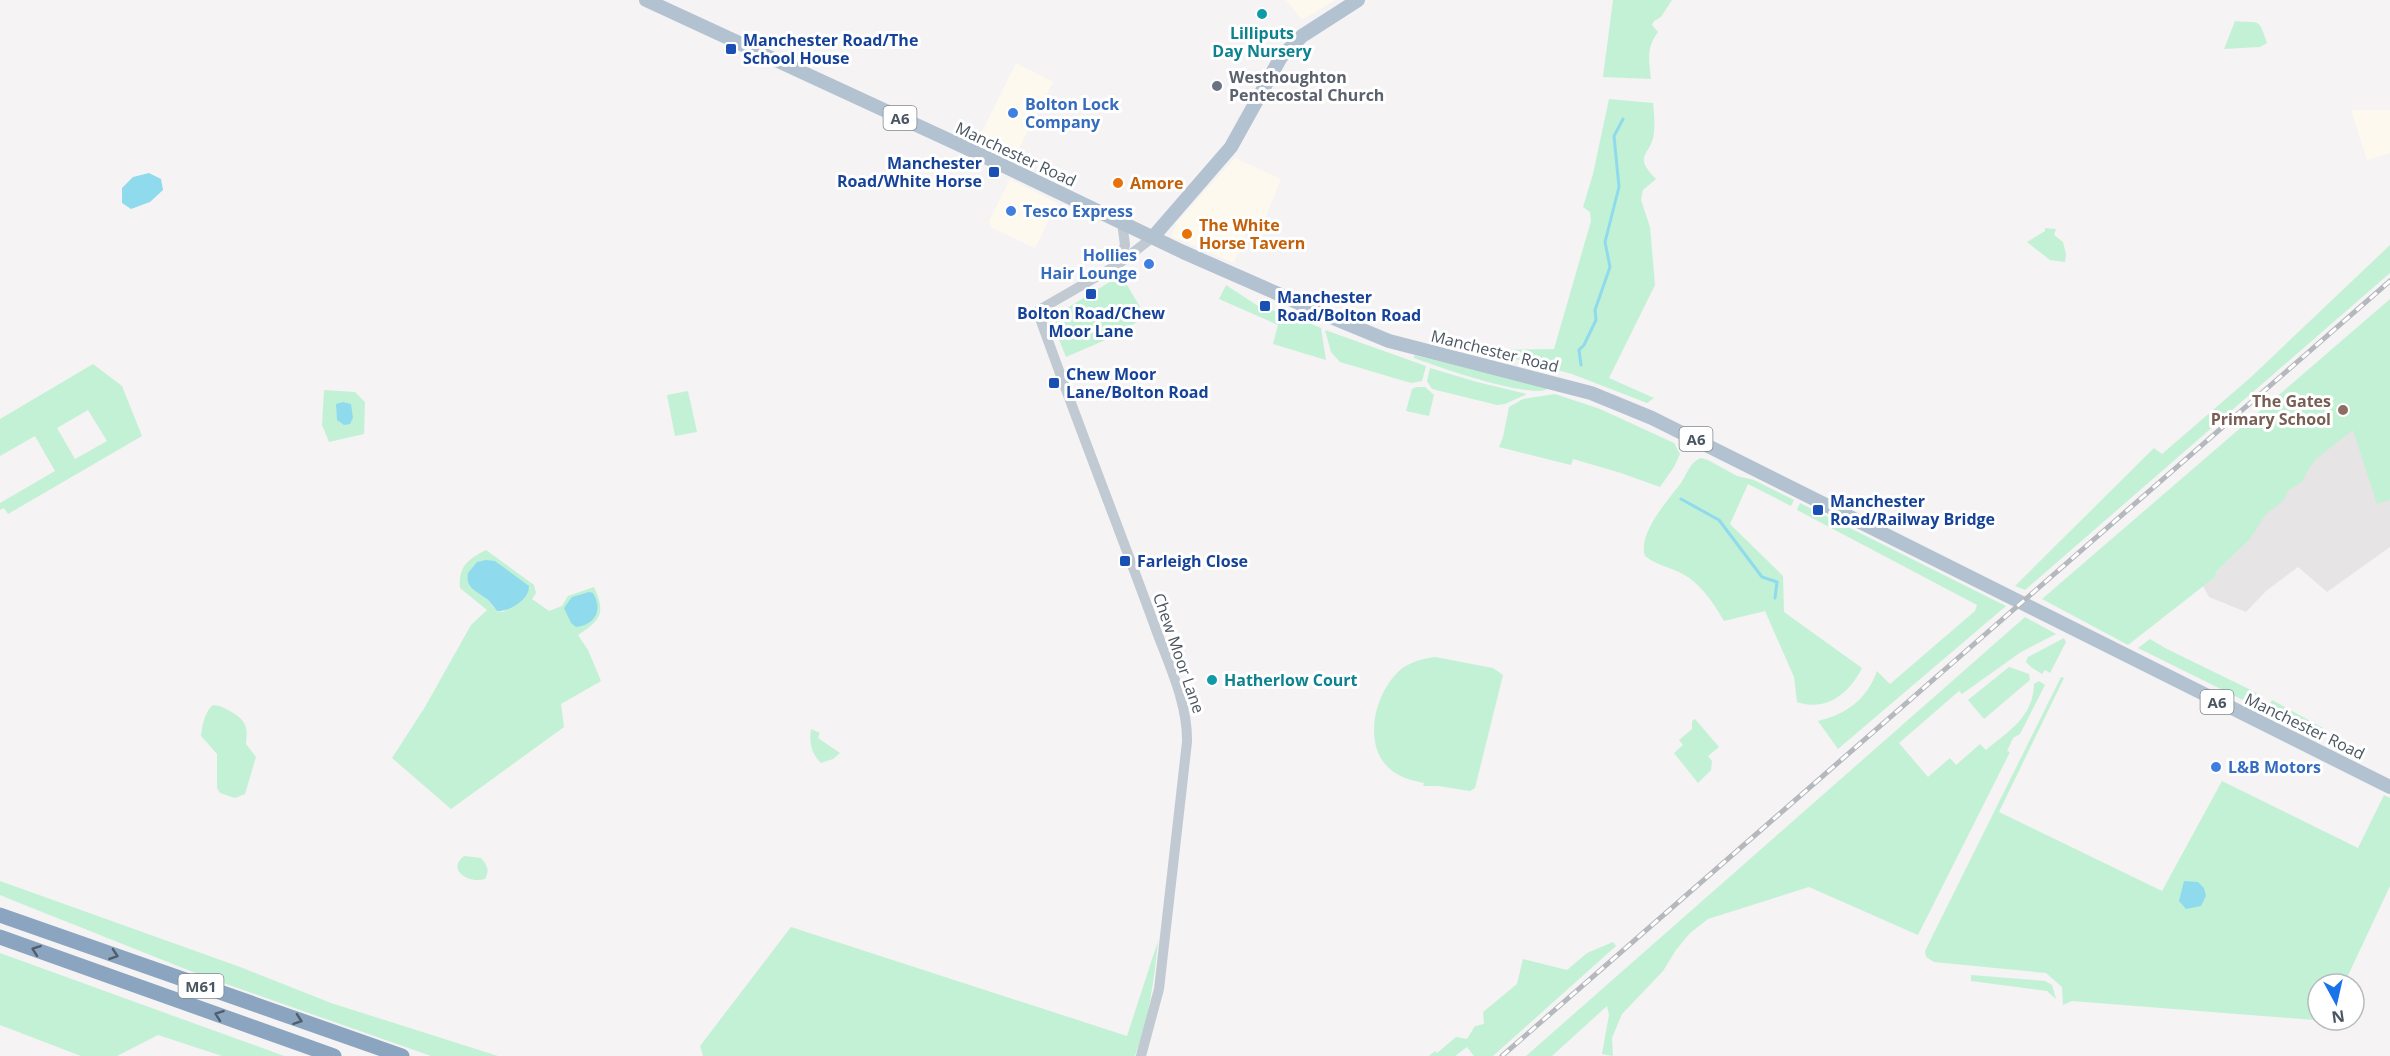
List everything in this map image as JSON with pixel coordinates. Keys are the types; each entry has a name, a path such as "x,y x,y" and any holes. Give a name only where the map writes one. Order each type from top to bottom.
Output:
{"highway":[{"name":"M61","path":"0,908 82,944"},
{"name":"M61","path":"0,915 402,1056"},
{"name":"M61","path":"0,937 334,1056"}],"main road":[{"name":"Manchester Road","path":"646,0 978,153 1284,298 1389,340 1583,391 1652,418 2390,787"},
{"path":"1153,237 1231,147 1270,74 1288,49 1302,36 1358,0"}],"street":[{"path":"1117,265 1125,245 1122,222"},
{"path":"1117,265 1153,237"},
{"name":"Chew Moor Lane","path":"1117,265 1039,310 1041,321 1168,663 1187,722 1187,742 1161,978 1141,1056"}],"shaded area":[{"path":"1286,0 1335,0 1302,20"},
{"path":"1016,63 1053,82 1016,154 980,136"},
{"path":"2351,110 2390,110 2390,153 2367,160"},
{"path":"1235,158 1281,179 1262,226 1251,222 1234,263 1171,236 1177,222"},
{"path":"1010,179 1057,203 1035,248 992,228 989,221"},
{"name":"The Gates Primary School","path":"2390,330 2390,547 2327,592 2298,567 2266,591 2246,612 2209,597 2203,586 2215,577 2217,571 2249,540 2245,528"}],"green space":[{"path":"1613,0 1672,0 1661,17 1652,25 1658,32 1650,49 1651,79 1603,77"},
{"path":"2235,21 2254,22 2260,25 2267,43 2260,47 2224,49"},
{"path":"1609,99 1653,103 1654,132 1644,159 1649,171 1656,179 1643,190 1641,200 1650,227 1655,285 1609,378 1654,398 1647,403 1572,374 1460,347 1486,350 1554,349 1591,221 1590,212 1583,207 1593,174"},
{"path":"2045,228 2056,229 2054,235 2063,242 2065,262 2050,260 2027,242 2045,231"},
{"path":"2390,245 2390,273 2025,590 2015,586 2154,448 2162,454 2250,378"},
{"path":"1121,275 1146,317 1103,341 1066,357 1054,327 1059,313"},
{"path":"1226,285 1258,306 1321,328 1326,360 1273,344 1278,325 1219,299"},
{"path":"2390,299 2390,500 2377,504 2353,430 2316,459 2302,482 2289,490 2283,501 2266,514 2249,540 2217,571 2215,577 2128,645 2042,599"},
{"path":"1325,330 1426,366 1422,381 1411,383 1340,362 1331,352"},
{"path":"1414,355 1549,388 1540,391 1525,390 1484,381 1414,358"},
{"path":"93,364 122,386 142,436 8,514 4,508 0,510 0,503 55,471 35,436 0,456 0,419","holes":["88,410 107,441 75,459 57,428"]},
{"path":"1430,368 1527,394 1505,404 1497,405 1432,389 1427,381"},
{"path":"1425,387 1434,395 1429,416 1406,411 1412,389"},
{"path":"324,390 355,392 365,402 364,434 329,442 322,425"},
{"path":"688,391 697,432 675,436 667,395"},
{"path":"1555,394 1600,409 1674,443 1680,454 1660,487 1573,459 1571,465 1499,447 1509,407 1523,399"},
{"path":"1701,458 1794,500 1791,506 1748,484 1730,524 1783,576 1784,612 1862,668 1850,686 1835,698 1818,705 1797,702 1794,677 1765,611 1724,621 1700,587 1687,576 1645,556 1644,547 1650,527 1691,465"},
{"path":"1800,503 2006,606 1838,749 1818,721 1838,714 1855,704 1868,690 1877,671 1890,684 1975,611 1977,605 1797,510"},
{"path":"486,550 534,585 536,593 532,599 549,611 562,606 568,596 594,587 600,603 599,615 592,625 578,635 588,650 601,681 561,704 564,727 451,809 392,758 425,707 471,625 487,610 460,588 463,569 469,560","holes":["495,561 530,588 503,612 497,611 486,598"]},
{"path":"2025,617 2056,634 2021,652 1962,694 1959,691 1899,743 1928,777 1950,758 1956,765 1980,744 1986,750 2019,722 2025,714 2033,695 2034,684 2039,681 2045,685 2020,734 2013,738 2007,751 2010,752 1918,935 1809,887 1708,919 1690,933 1663,971 1622,1014 1612,1038 1613,1056 1602,1054 1609,1015 1607,1006 1552,1056 1526,1056"},
{"path":"2064,638 2066,642 2050,673 2045,670 2042,674 2026,662 2028,657"},
{"path":"2150,639 2257,693 2250,701 2245,701 2138,648"},
{"path":"1435,657 1493,668 1503,675 1475,788 1470,791 1423,786 1424,783 1397,774 1386,765 1378,753 1374,725 1382,696 1389,683 1398,672 1411,663"},
{"path":"2009,667 2029,674 2030,680 1984,719 1968,700"},
{"path":"2061,677 2064,678 1999,812 2162,891 2222,781 2358,848 2384,795 2390,798 2390,886 2350,972 2306,972 2306,1019 2072,1001 2063,1005 2062,987 2046,973 1934,962 1926,957 1925,951"},
{"path":"2272,700 2323,728 2316,742 2274,718 2269,705"},
{"path":"213,705 240,718 246,730 246,744 256,757 245,794 235,798 220,793 217,788 217,754 201,736 206,715"},
{"path":"1695,719 1719,747 1708,756 1712,761 1711,770 1698,783 1674,753 1683,745 1679,740 1692,729 1692,721"},
{"path":"811,729 820,733 818,738 840,753 833,759 821,763 812,747"},
{"path":"464,856 481,858 487,868 485,879 472,879 462,875 457,866"},
{"path":"0,881 240,967 331,1003 498,1056 431,1056 198,974 17,902 0,895"},
{"path":"791,927 1127,1036 1158,941 1150,1000 1135,1056 703,1056 700,1046"},
{"path":"1613,942 1616,946 1493,1056 1474,1056 1467,1047 1455,1056 1429,1056 1435,1051 1437,1053 1456,1037 1467,1039 1475,1026 1484,1024 1483,1012 1517,984 1523,959 1567,970 1587,953"},
{"path":"0,953 284,1056 222,1056 158,1035 117,1056 81,1056 0,1025"},
{"path":"1971,975 2045,981 2052,985 2056,999 2047,991 1971,981"}],"water":[{"path":"149,173 161,179 163,190 150,202 131,209 122,203 122,188 133,177"},
{"path":"343,402 351,404 353,418 350,424 344,425 337,420 336,404"},
{"path":"495,561 529,586 526,596 518,604 497,611 487,599 470,586 468,573 477,562"},
{"path":"593,593 596,599 596,615 593,620 583,626 576,627 571,623 564,608 572,597"},
{"path":"2184,881 2198,882 2204,888 2206,896 2201,906 2186,909 2179,901"}],"waterway":[{"path":"1581,365 1579,350 1584,345 1596,320 1595,310 1610,267 1605,242 1619,187 1614,136 1623,119"},
{"path":"1681,499 1719,520 1762,577 1777,582 1775,598"}],"railway":[{"path":"1502,1056 2390,281"}],"place":[{"name":"Lilliputs Day Nursery","path":"1262,14"},
{"name":"Manchester Road/The School House","path":"731,49"},
{"name":"Westhoughton Pentecostal Church","path":"1217,86"},
{"name":"Bolton Lock Company","path":"1013,113"},
{"name":"Manchester Road/White Horse","path":"994,172"},
{"name":"Amore","path":"1118,183"},
{"name":"Tesco Express","path":"1011,211"},
{"name":"The White Horse Tavern","path":"1187,234"},
{"name":"Hollies Hair Lounge","path":"1149,264"},
{"name":"Bolton Road/Chew Moor Lane","path":"1091,294"},
{"name":"Manchester Road/Bolton Road","path":"1265,306"},
{"name":"Chew Moor Lane/Bolton Road","path":"1054,383"},
{"name":"The Gates Primary School","path":"2343,410"},
{"name":"Manchester Road/Railway Bridge","path":"1818,510"},
{"name":"Farleigh Close","path":"1125,561"},
{"name":"Hatherlow Court","path":"1212,680"},
{"name":"L&B Motors","path":"2216,767"}]}
